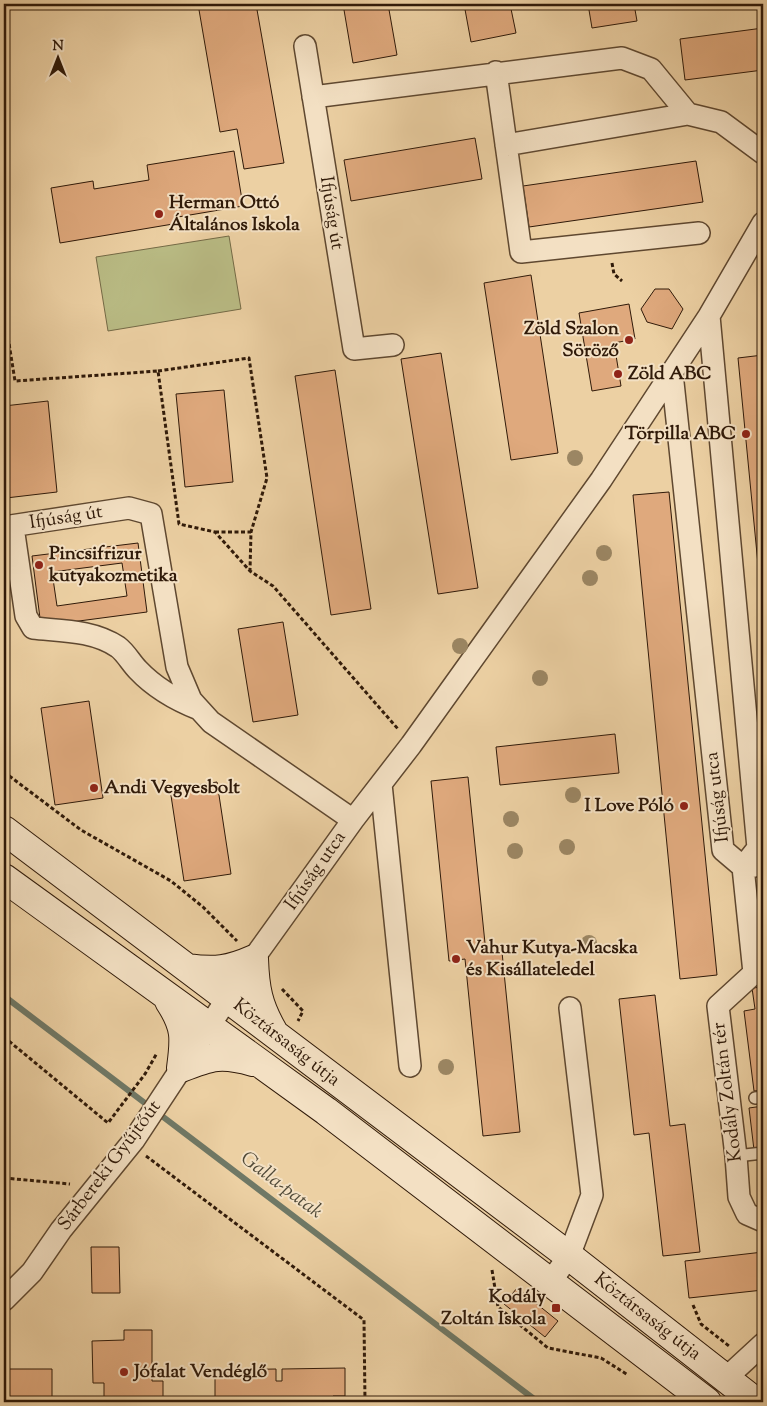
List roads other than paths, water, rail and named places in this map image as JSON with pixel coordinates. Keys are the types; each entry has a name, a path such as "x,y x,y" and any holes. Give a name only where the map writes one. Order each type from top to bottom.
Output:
{"street":[{"name":"Ifjúság út","path":"305,46 354,349 393,344"},
{"path":"313,97 496,72 622,58 650,70 688,114"},
{"path":"496,72 521,252 700,233"},
{"path":"506,145 688,114 721,122 763,153"},
{"name":"Ifjúság utca","path":"254,959 353,820 411,745 601,480 709,316 763,223"},
{"name":"Ifjúság utca","path":"672,373 723,850 753,866 758,848 709,316"},
{"name":"Ifjúság út","path":"199,709 175,700 139,671 119,648 102,638 81,632 33,628 26,616 8,527 129,508 151,514 177,667 191,700 211,722 353,820"},
{"path":"381,784 410,1066"},
{"name":"Köztársaság útja","path":"4,830 569,1256 728,1385 756,1402"},
{"name":"Kodály Zoltán tér","path":"753,866 756,931 754,972 718,1006 736,1156 738,1197 747,1214 763,1221"},
{"name":"Köztársaság útja","path":"4,878 260,1064 551,1281 707,1402"},
{"path":"188,968 210,971 231,968 254,959"},
{"path":"209,1027 254,959"},
{"path":"254,959 255,987 262,1013 276,1036"},
{"path":"166,997 181,1019 185,1038 181,1068 209,1058 230,1055 260,1064"},
{"path":"551,1281 569,1256 592,1195 570,1008"},
{"name":"Sárbereki Gyűjtőút","path":"4,1300 32,1272 95,1186 132,1142 209,1027"},
{"path":"668,1372 728,1385 745,1360 763,1344"}],"lane":[{"path":"736,1156 763,1153"}],"waterway":[{"name":"Galla-patak","path":"4,996 538,1402"}],"place":[{"name":"Herman Ottó Általános Iskola","path":"159,214"},
{"name":"Zöld Szalon Söröző","path":"629,340"},
{"name":"Zöld ABC","path":"618,374"},
{"name":"Törpilla ABC","path":"746,434"},
{"name":"Pincsifrizur kutyakozmetika","path":"39,565"},
{"name":"Andi Vegyesbolt","path":"94,788"},
{"name":"I Love Póló","path":"684,806"},
{"name":"Vahur Kutya-Macska és Kisállateledel","path":"456,959"},
{"name":"Kodály Zoltán Iskola","path":"556,1308"},
{"name":"Jófalat Vendéglő","path":"124,1372"}]}
